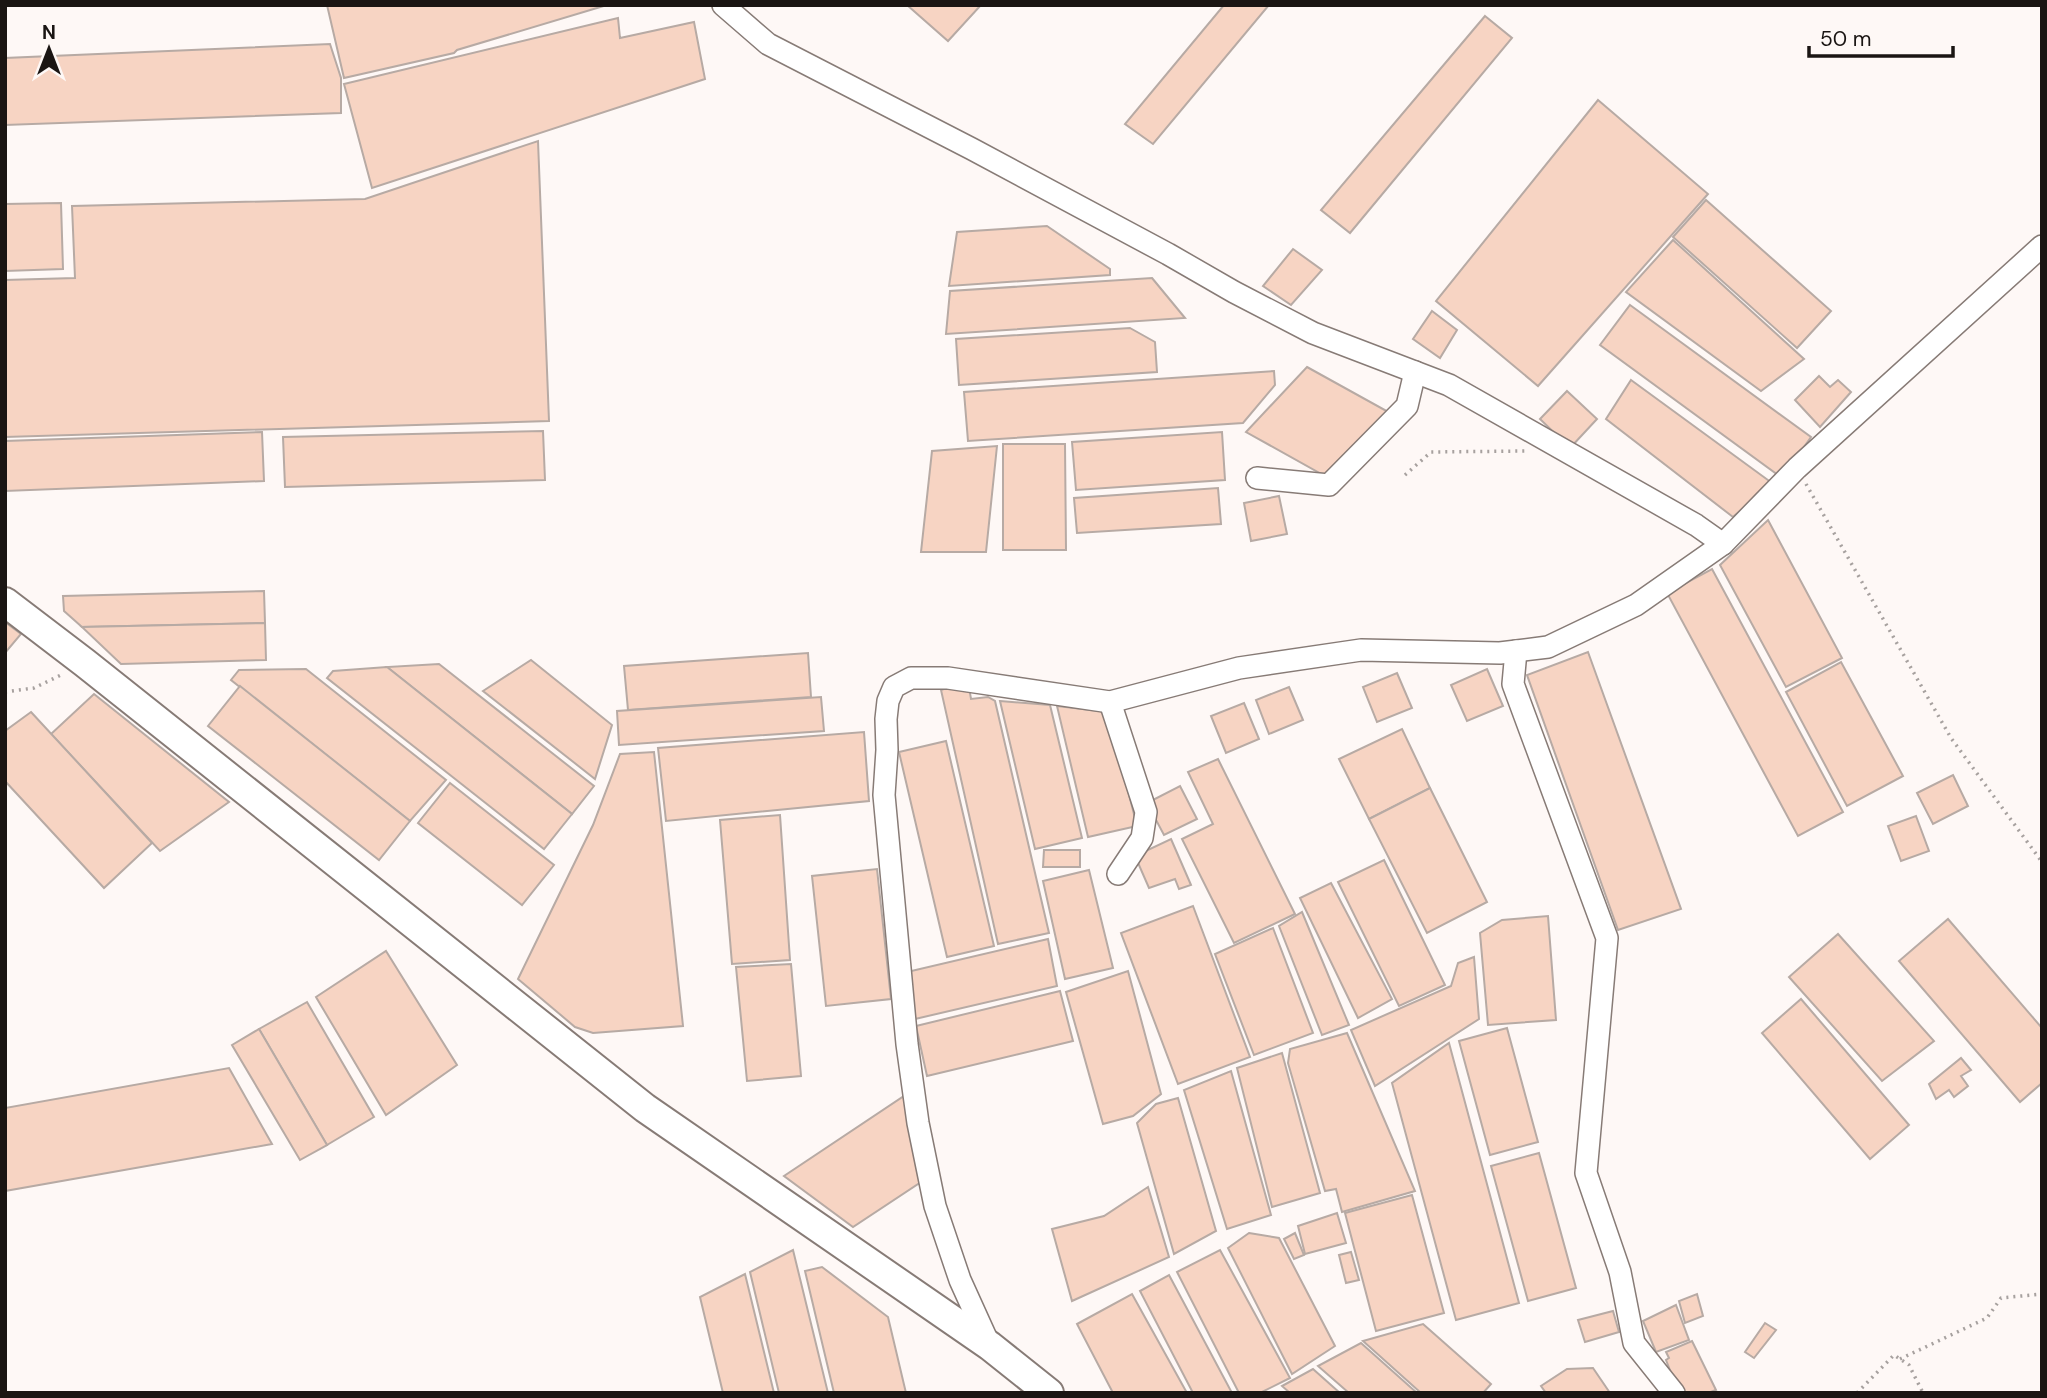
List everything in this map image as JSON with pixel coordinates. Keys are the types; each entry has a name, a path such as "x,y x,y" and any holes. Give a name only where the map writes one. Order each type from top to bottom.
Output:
{"street":[{"path":"723,5 768,44 997,162 1313,333 1449,385 1696,525 1723,544"},
{"path":"990,1346 960,1280 935,1206 918,1124 907,1044 884,795 888,701 894,688 911,678 948,678 1110,702 1239,668 1361,650 1500,653 1548,648 1636,606 1723,544 1797,468 2042,246"},
{"path":"1257,478 1329,485 1407,406 1415,372"},
{"path":"5,602 645,1108 990,1346 1049,1393"},
{"path":"1516,651 1513,684 1607,938 1586,1173 1620,1272 1634,1343 1674,1393"},
{"path":"1110,702 1146,813 1142,838 1118,874"}],"path":[{"path":"1405,475 1431,452 1524,452 1538,436"},
{"path":"1797,468 1951,738 2042,862"},
{"path":"5,692 34,688 85,663"},
{"path":"1900,1359 1987,1318 2001,1298 2042,1294"},
{"path":"1857,1393 1894,1355 1909,1365 1923,1393"}],"building":[{"path":"327,5 607,5 454,53 344,78"},
{"path":"907,5 981,5 948,41"},
{"path":"1224,5 1269,5 1153,144 1125,124"},
{"path":"1485,16 1512,38 1350,233 1321,210"},
{"path":"618,18 620,38 694,22 705,79 372,188 344,84"},
{"path":"330,44 341,78 341,113 5,125 5,58"},
{"path":"1598,100 1708,194 1538,386 1436,301"},
{"path":"538,141 549,421 5,437 5,280 75,278 72,206 365,199"},
{"path":"1706,200 1831,311 1797,348 1673,237"},
{"path":"61,203 63,269 5,271 5,204"},
{"path":"1047,226 1110,269 1110,275 949,286 957,232"},
{"path":"1673,240 1804,359 1761,391 1626,292"},
{"path":"1293,249 1322,270 1291,305 1263,286"},
{"path":"1152,278 1185,318 946,334 950,291"},
{"path":"1630,305 1811,437 1782,478 1600,345"},
{"path":"1432,311 1457,330 1440,358 1413,339"},
{"path":"1130,328 1155,342 1157,372 959,385 956,339"},
{"path":"1307,367 1392,414 1325,476 1246,432"},
{"path":"1274,371 1275,385 1243,423 968,441 964,392"},
{"path":"1819,376 1830,387 1838,380 1851,392 1820,427 1795,400"},
{"path":"1631,380 1772,483 1733,517 1606,419"},
{"path":"1567,391 1597,419 1570,448 1540,419"},
{"path":"543,431 545,480 285,487 283,437"},
{"path":"262,432 264,481 5,491 5,441"},
{"path":"1222,432 1225,480 1076,490 1072,442"},
{"path":"1003,444 1065,444 1066,550 1003,550"},
{"path":"997,446 986,552 921,552 932,451"},
{"path":"1218,488 1221,524 1077,533 1074,498"},
{"path":"1279,496 1287,534 1251,541 1244,503"},
{"path":"1768,520 1842,658 1786,687 1720,565"},
{"path":"1712,569 1843,812 1798,836 1667,593"},
{"path":"264,591 265,623 82,627 64,611 63,596"},
{"path":"5,622 21,634 5,653"},
{"path":"265,623 266,660 121,664 82,627"},
{"path":"1588,652 1681,909 1618,930 1527,675"},
{"path":"808,653 811,697 628,710 624,666"},
{"path":"531,660 612,725 595,779 483,691"},
{"path":"1841,662 1903,776 1847,806 1786,692"},
{"path":"439,664 594,786 572,814 387,667"},
{"path":"387,667 572,814 544,849 327,678 333,671"},
{"path":"306,669 446,780 410,821 231,680 239,670"},
{"path":"1487,669 1503,706 1467,721 1451,685"},
{"path":"1397,673 1412,708 1377,722 1363,687"},
{"path":"957,684 969,687 971,699 988,697 995,701 1049,933 998,944 941,690"},
{"path":"240,686 410,821 379,860 208,726"},
{"path":"1289,687 1303,720 1269,734 1256,700"},
{"path":"94,694 229,802 160,851 51,734"},
{"path":"821,697 824,731 619,745 617,711"},
{"path":"1000,701 1050,705 1082,838 1035,849"},
{"path":"1244,703 1259,739 1226,753 1211,716"},
{"path":"1057,706 1108,712 1137,826 1088,837"},
{"path":"31,712 152,843 104,888 5,781 5,731"},
{"path":"1402,729 1430,788 1369,819 1339,759"},
{"path":"864,732 869,801 666,821 658,748"},
{"path":"946,741 994,946 947,957 899,752"},
{"path":"654,752 683,1026 593,1033 575,1027 518,979 593,825 620,754"},
{"path":"1218,759 1295,914 1234,943 1182,839 1213,824 1188,772"},
{"path":"1953,775 1968,806 1933,824 1917,793"},
{"path":"450,783 554,865 522,905 418,823"},
{"path":"1180,786 1197,819 1164,835 1147,803"},
{"path":"1430,788 1487,902 1427,933 1369,819"},
{"path":"780,815 790,960 732,964 720,820"},
{"path":"1916,816 1929,851 1901,861 1888,826"},
{"path":"1171,839 1191,885 1179,889 1175,879 1149,888 1135,856"},
{"path":"1044,850 1080,850 1080,867 1043,867"},
{"path":"1384,860 1445,985 1399,1006 1338,882"},
{"path":"877,869 891,999 826,1006 812,876"},
{"path":"1089,870 1113,968 1065,979 1043,881"},
{"path":"1331,883 1392,999 1358,1018 1300,898"},
{"path":"1193,906 1250,1057 1178,1084 1121,933"},
{"path":"1302,912 1349,1025 1322,1035 1279,926"},
{"path":"1548,916 1556,1020 1488,1025 1480,933 1502,920"},
{"path":"1948,919 2042,1028 2042,1083 2020,1102 1899,961"},
{"path":"1273,928 1313,1033 1254,1055 1215,954"},
{"path":"1838,934 1934,1041 1882,1081 1789,977"},
{"path":"1048,939 1057,986 915,1019 907,972"},
{"path":"386,951 457,1065 386,1115 316,997"},
{"path":"1474,957 1479,1019 1375,1086 1351,1030 1451,986 1458,963"},
{"path":"791,964 801,1076 747,1081 736,967"},
{"path":"1128,971 1161,1094 1133,1116 1103,1124 1066,992"},
{"path":"1060,991 1073,1041 927,1076 916,1026"},
{"path":"1801,999 1909,1125 1870,1159 1762,1033"},
{"path":"307,1002 374,1117 327,1145 259,1029"},
{"path":"1507,1028 1538,1142 1490,1155 1459,1041"},
{"path":"259,1029 327,1145 300,1160 232,1045"},
{"path":"1347,1033 1415,1191 1342,1212 1336,1189 1325,1191 1288,1063 1290,1049"},
{"path":"1449,1043 1519,1303 1456,1320 1392,1083"},
{"path":"1282,1053 1320,1193 1272,1207 1237,1068"},
{"path":"1961,1058 1971,1070 1961,1076 1968,1086 1954,1097 1949,1090 1936,1099 1929,1084"},
{"path":"229,1068 272,1144 5,1191 5,1108"},
{"path":"1231,1071 1271,1215 1227,1229 1184,1090"},
{"path":"904,1096 921,1182 853,1227 784,1176"},
{"path":"1178,1098 1216,1231 1174,1254 1137,1123 1156,1104"},
{"path":"1539,1153 1576,1288 1528,1301 1491,1166"},
{"path":"1148,1187 1169,1257 1072,1301 1052,1229 1104,1216"},
{"path":"1412,1195 1444,1313 1376,1331 1345,1213"},
{"path":"1337,1213 1346,1243 1305,1254 1298,1226"},
{"path":"1249,1233 1279,1238 1335,1346 1292,1374 1228,1248"},
{"path":"1295,1233 1304,1255 1294,1259 1284,1239"},
{"path":"793,1250 828,1393 779,1393 750,1272"},
{"path":"1220,1250 1290,1378 1260,1393 1239,1393 1177,1272"},
{"path":"1351,1252 1359,1280 1346,1283 1339,1255"},
{"path":"822,1267 888,1317 906,1393 834,1393 805,1271"},
{"path":"745,1274 774,1393 723,1393 700,1297"},
{"path":"1169,1275 1232,1393 1193,1393 1140,1291"},
{"path":"1132,1294 1187,1393 1113,1393 1077,1324"},
{"path":"1697,1294 1703,1316 1685,1323 1679,1301"},
{"path":"1676,1305 1689,1340 1656,1352 1643,1321"},
{"path":"1613,1311 1619,1332 1585,1342 1578,1320"},
{"path":"1765,1323 1776,1330 1754,1358 1745,1352"},
{"path":"1423,1324 1491,1384 1483,1393 1421,1393 1363,1341"},
{"path":"1692,1341 1716,1390 1708,1393 1679,1393 1666,1360 1669,1358 1666,1352"},
{"path":"1361,1343 1417,1393 1349,1393 1318,1366"},
{"path":"1593,1368 1610,1393 1546,1393 1541,1386 1567,1369"},
{"path":"1313,1369 1340,1393 1290,1393 1282,1386"}]}
